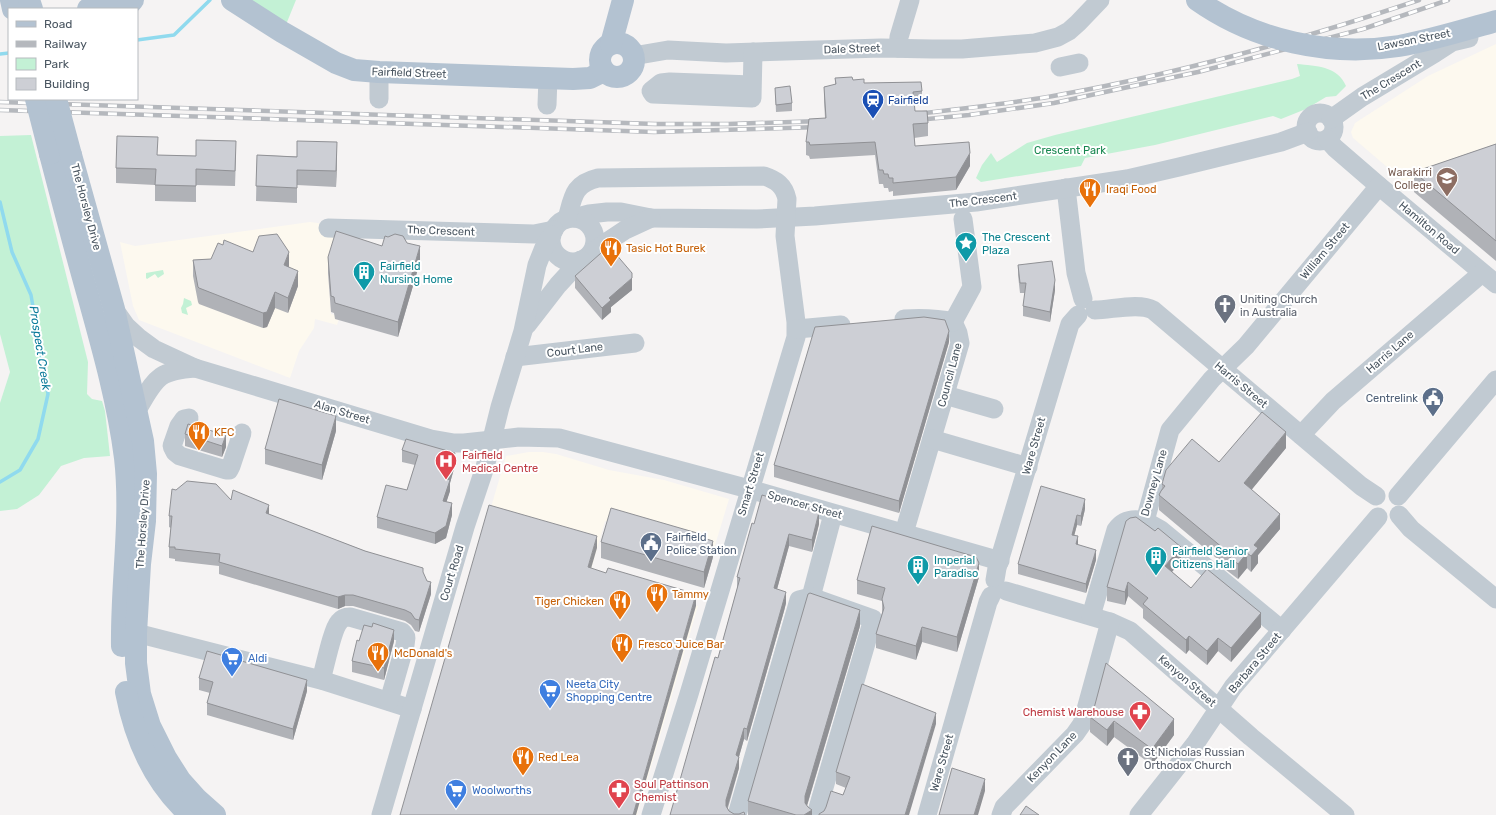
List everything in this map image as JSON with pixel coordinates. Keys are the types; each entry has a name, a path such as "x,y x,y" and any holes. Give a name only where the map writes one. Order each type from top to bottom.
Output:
{"main road":[{"path":"91,8 108,0"},
{"path":"105,8 117,0"},
{"path":"126,8 133,0"},
{"name":"Fairfield Street","path":"232,0 317,53 344,67 354,70 573,79 590,78 604,71"},
{"path":"611,44 622,0"},
{"name":"Lawson Street","path":"1197,0 1230,20 1252,30 1286,41 1322,47 1367,49 1400,46 1496,21"},
{"name":"Lawson Street","path":"1222,0 1258,17 1282,25 1308,31 1357,35 1397,32 1496,7"},
{"path":"615,43 625,45 633,56 632,67 625,75 614,77 604,71 599,61 600,56 606,46 611,44 615,43"},
{"path":"36,100 61,154"},
{"name":"The Horsley Drive","path":"56,100 61,154 125,458 127,498 122,614 122,657 124,682 129,710 138,741 150,765 167,792 190,815"},
{"name":"The Horsley Drive","path":"61,154 114,309 143,441 146,474 145,521 140,564 136,633 136,663 140,694 150,726 166,758 180,780 196,799 215,815"}],"street":[{"path":"898,48 899,37 910,0"},
{"name":"Dale Street","path":"633,56 668,50 726,53 898,48 962,49 1047,41 1068,31 1078,23 1100,0"},
{"name":"The Crescent","path":"1331,119 1362,97 1452,42 1496,32"},
{"path":"752,84 753,52"},
{"path":"1060,67 1079,63"},
{"path":"379,72 379,99"},
{"path":"547,105 548,77"},
{"path":"1324,114 1331,119 1334,128 1328,139 1323,141 1314,140 1308,132 1307,124 1311,117 1324,114"},
{"name":"The Crescent","path":"651,218 786,218 966,203 1127,179 1281,142 1308,132"},
{"name":"Hamilton Road","path":"1328,139 1335,148 1489,279"},
{"name":"Smart Street","path":"562,226 576,191 584,183 598,178 764,176 778,182 783,187 787,199 785,236 797,329 791,355 651,815"},
{"name":"William Street","path":"1223,370 1246,346 1379,186"},
{"path":"1066,188 1076,273 1085,308"},
{"path":"562,226 586,223 594,233 595,240 587,256 568,261 562,259 554,248 562,226 589,214 607,212 620,212 651,218"},
{"name":"Court Road","path":"523,331 550,294 587,256 625,230 651,218"},
{"path":"886,321 924,318 953,322 972,287 963,219"},
{"name":"The Crescent","path":"328,228 534,234 562,226"},
{"name":"Court Road","path":"381,815 492,440 514,357 523,331 537,265 545,245 562,226"},
{"name":"Harris Lane","path":"1300,435 1334,401 1489,279"},
{"name":"Harris Street","path":"1085,308 1108,310 1137,306 1149,308 1157,313 1361,486 1376,496"},
{"name":"Ware Street","path":"927,815 988,602 997,589 1000,561 1070,324 1085,308"},
{"name":"Alan Street","path":"114,309 126,326 154,349 195,368 431,439 454,443 492,440"},
{"name":"Council Lane","path":"904,533 960,343 958,332 953,322"},
{"path":"797,329 856,324"},
{"name":"Court Lane","path":"514,357 635,343"},
{"name":"Alan Street","path":"137,410 158,378 168,372 195,368"},
{"name":"Downey Lane","path":"1091,616 1116,530 1122,522 1128,520 1136,519 1145,521 1168,433 1212,379 1223,370"},
{"path":"1398,496 1496,380"},
{"path":"945,395 994,409"},
{"path":"189,418 184,419 179,426 172,446 174,452 180,456 226,470 229,470 231,466 242,433"},
{"name":"Spencer Street","path":"492,440 536,436 559,438 750,489 1000,561"},
{"path":"932,439 1028,467"},
{"path":"1385,492 1390,492 1398,496 1402,505 1399,515 1390,521 1385,521 1378,517 1373,511 1372,506 1376,496 1385,492"},
{"path":"810,598 833,514"},
{"path":"1399,515 1411,529 1496,599"},
{"name":"Barbara Street","path":"1139,815 1195,744 1233,687 1378,517"},
{"path":"1145,521 1161,530 1282,630"},
{"name":"Kenyon Street","path":"997,589 1091,616 1110,622 1130,631 1251,737 1345,815"},
{"path":"737,815 799,600 810,598 873,620 816,815"},
{"path":"321,680 336,627 342,618 345,617 361,620 402,632 406,637 405,644 389,701"},
{"name":"Kenyon Lane","path":"1001,815 1004,807 1079,728 1084,717 1110,622"},
{"path":"136,633 321,680 412,708"}],"shaded area":[{"path":"1496,44 1496,260 1353,138 1351,132 1355,123 1428,76"},
{"path":"310,222 339,226 328,268 331,314 340,316 337,325 315,319 314,328 299,351 290,378 139,320 133,306 120,242 135,246"},
{"name":"Neeta City Shopping Centre","path":"529,452 556,454 609,470 664,480 729,499 713,552 605,521 590,574 698,606 637,815 401,815 506,456"}],"green space":[{"path":"242,0 296,0 285,27"},
{"name":"Crescent Park","path":"1297,64 1326,68 1338,74 1346,86 1336,96 1326,97 1306,109 1281,119 1273,116 1155,145 1085,158 1081,166 981,182 976,178 982,165 991,153 997,162 1027,143 1055,135 1292,79 1300,76"},
{"path":"31,135 88,362 87,394 92,399 102,401 105,411 110,456 84,458 61,466 39,495 17,509 0,511 0,403 10,372 0,334 0,136"},
{"path":"163,270 164,274 158,278 155,274 147,279 146,278 146,273"},
{"path":"184,298 191,301 192,305 186,308 188,315 182,313 181,308"}],"building":[{"path":"852,77 853,80 864,79 864,83 921,82 922,91 913,92 915,111 927,111 928,123 913,124 915,146 969,142 970,153 956,177 893,183 893,178 889,178 888,174 884,174 883,170 879,170 875,142 810,145 809,142 806,142 809,119 826,118 824,87 836,84 835,78"},
{"path":"790,86 792,103 776,105 775,88"},
{"path":"117,136 158,137 157,155 196,156 196,140 236,141 235,171 196,169 196,186 155,185 156,169 116,168"},
{"path":"297,141 337,142 336,171 297,170 297,188 256,186 257,155 297,157"},
{"path":"1496,144 1496,241 1414,172"},
{"name":"Fairfield Nursing Home","path":"336,231 382,246 385,236 388,237 395,234 403,236 407,243 420,246 398,322 335,303 334,297 331,296 328,257"},
{"path":"277,234 289,252 284,265 298,271 288,298 275,292 267,312 263,313 198,287 193,260 211,259 218,243 223,245 224,240 253,252 259,236"},
{"path":"609,246 632,273 632,278 609,298 611,300 602,308 575,276"},
{"path":"1052,261 1055,280 1050,312 1023,306 1026,283 1020,283 1018,265"},
{"path":"924,317 945,320 949,331 899,501 774,465 815,327"},
{"path":"279,399 336,416 322,465 265,449"},
{"path":"1262,412 1286,432 1244,483 1280,514 1254,545 1258,548 1251,556 1247,553 1238,564 1221,550 1223,548 1159,495 1165,486 1162,484 1166,470 1192,439 1219,462"},
{"path":"188,424 226,435 222,446 185,434"},
{"path":"406,439 455,453 447,479 450,480 443,501 452,503 446,526 435,533 377,517 386,485 407,490 418,455 402,450"},
{"path":"187,481 216,484 231,500 233,490 269,505 266,513 365,551 423,568 427,581 431,582 419,620 415,619 411,613 405,610 353,595 338,597 219,562 220,554 169,547 172,516 169,516 172,489 176,490"},
{"path":"1041,486 1085,499 1081,516 1077,515 1072,535 1078,536 1076,544 1096,550 1086,584 1018,564"},
{"path":"762,495 819,512 812,540 789,534 774,588 786,592 747,729 744,728 736,755 739,757 726,800 726,806 729,811 734,814 744,812 745,815 670,815 715,657 718,658 740,578 737,577 752,523 754,524"},
{"name":"Neeta City Shopping Centre","path":"489,505 597,536 588,567 606,573 608,568 696,594 633,815 400,815"},
{"path":"611,508 704,535 703,538 713,541 704,572 601,542"},
{"path":"1136,517 1155,531 1158,528 1181,547 1165,566 1191,588 1207,569 1261,613 1231,648 1218,638 1207,651 1189,636 1186,640 1143,604 1148,598 1128,582 1125,592 1107,587 1126,521 1130,518"},
{"name":"Imperial Paradiso","path":"872,526 976,557 979,563 957,637 922,627 916,646 876,634 884,608 882,599 885,588 857,580"},
{"path":"810,593 860,610 805,796 805,803 812,810 804,815 796,815 748,801 808,594"},
{"path":"373,623 394,630 384,668 352,661 357,640 359,641 364,625 372,627"},
{"path":"207,651 307,680 293,729 207,703 213,682 199,678"},
{"path":"1106,663 1174,719 1152,749 1114,721 1107,730 1090,717 1093,712"},
{"path":"862,684 936,713 905,815 819,815 826,807 831,791 843,795 850,777 836,772"},
{"path":"952,768 985,779 974,815 939,815"},
{"path":"1026,806 1039,815 1020,815"}],"waterway":[{"name":"Prospect Creek","path":"138,40 174,35 210,0"},
{"name":"Prospect Creek","path":"0,54 8,53"},
{"name":"Prospect Creek","path":"0,202 12,252 31,295 48,394 38,439 20,470 0,482"}],"railway":[{"path":"915,114 1036,99 1192,67 1329,29 1419,0"},
{"path":"917,120 969,115 1054,103 1198,72 1363,29 1448,0"},
{"path":"0,102 655,124 728,124 820,121"},
{"path":"0,110 654,132 820,127"}],"place":[{"name":"Fairfield","path":"873,120"},
{"name":"Warakirri College","path":"1447,198"},
{"name":"Iraqi Food","path":"1090,208"},
{"name":"The Crescent Plaza","path":"966,262"},
{"name":"Tasic Hot Burek","path":"611,268"},
{"name":"Fairfield Nursing Home","path":"364,292"},
{"name":"Uniting Church in Australia","path":"1225,324"},
{"name":"Centrelink","path":"1433,418"},
{"name":"KFC","path":"199,452"},
{"name":"Fairfield Medical Centre","path":"446,480"},
{"name":"Fairfield Police Station","path":"651,562"},
{"name":"Fairfield Senior Citizens Hall","path":"1156,576"},
{"name":"Imperial Paradiso","path":"918,586"},
{"name":"Tammy","path":"657,614"},
{"name":"Tiger Chicken","path":"620,620"},
{"name":"Fresco Juice Bar","path":"622,664"},
{"name":"McDonald's","path":"378,672"},
{"name":"Aldi","path":"232,678"},
{"name":"Neeta City Shopping Centre","path":"550,710"},
{"name":"Chemist Warehouse","path":"1140,732"},
{"name":"Red Lea","path":"523,776"},
{"name":"St Nicholas Russian Orthodox Church","path":"1128,778"},
{"name":"Woolworths","path":"456,810"},
{"name":"Soul Pattinson Chemist","path":"619,810"}]}
